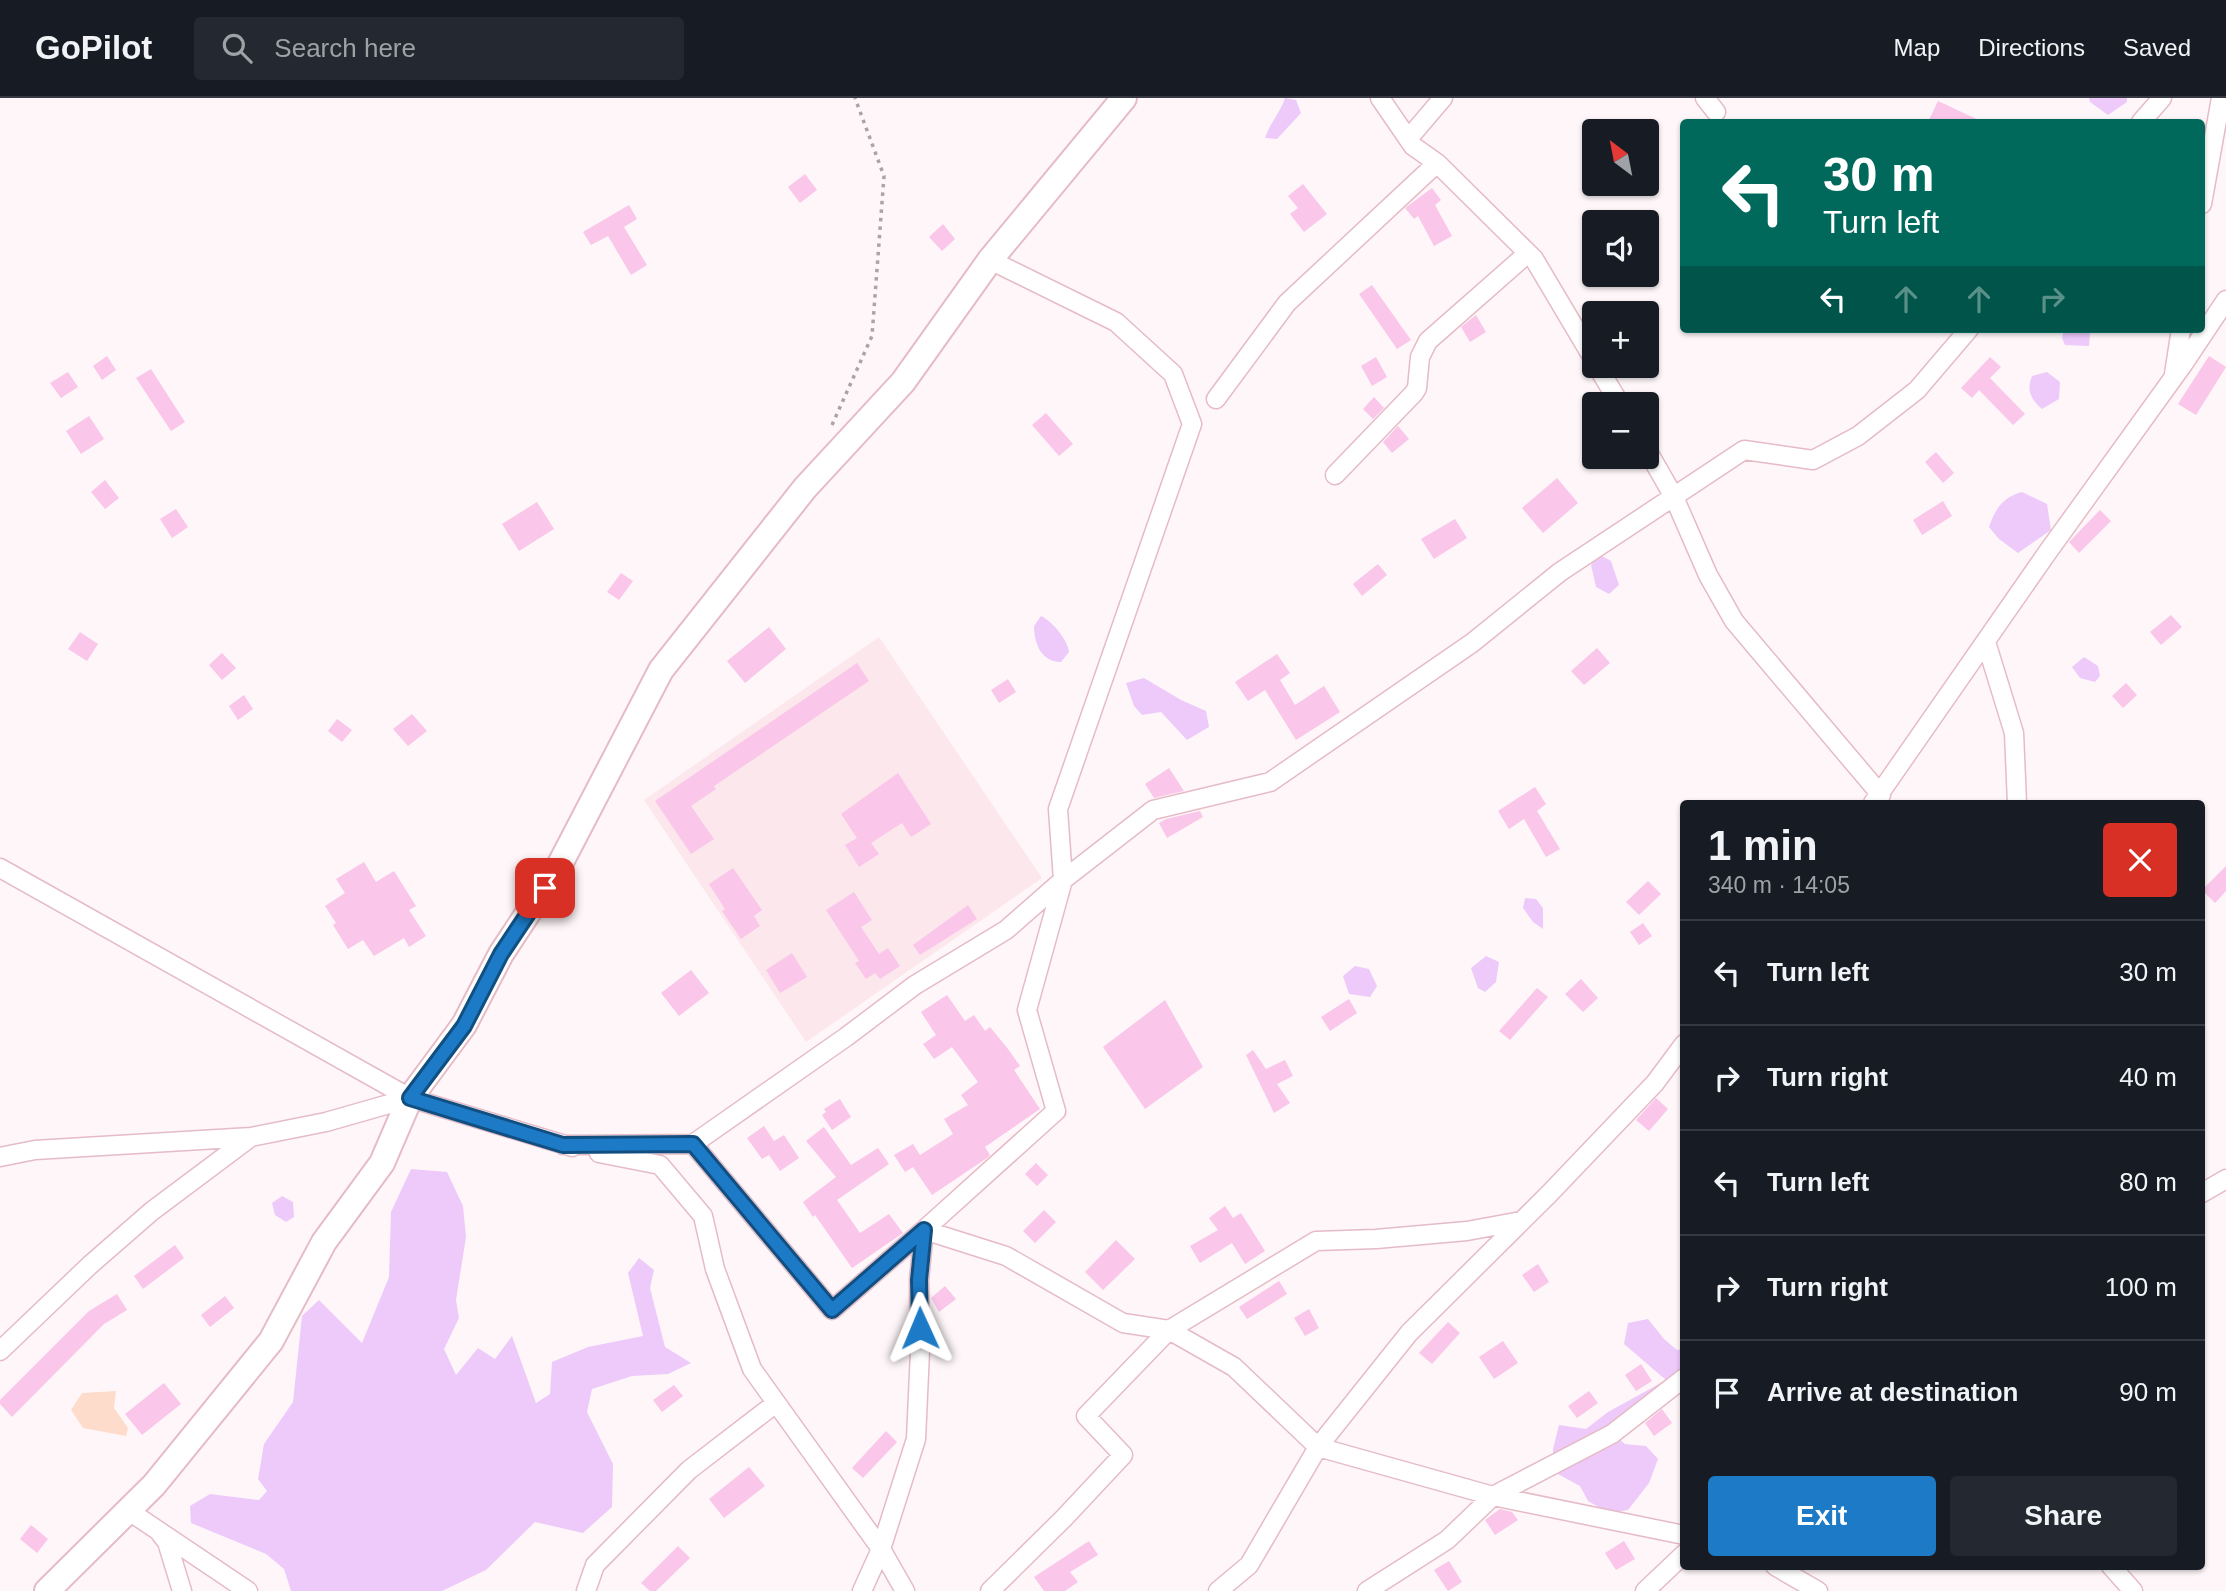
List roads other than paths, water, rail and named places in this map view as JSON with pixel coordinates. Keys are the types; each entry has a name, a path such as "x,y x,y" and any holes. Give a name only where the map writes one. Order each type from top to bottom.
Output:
{"street":[{"path":"47,1591 154,1485 271,1341 324,1242 382,1163 410,1098 464,1026 501,954 559,866 661,670 805,488 903,382 990,260 1124,98"},
{"path":"1380,98 1413,146 1437,163 1534,259 1582,340"},
{"path":"1408,139 1443,98"},
{"path":"2144,119 2162,98"},
{"path":"2205,187 2221,98"},
{"path":"1216,399 1287,303 1437,163"},
{"path":"1335,475 1414,393 1417,388 1420,357 1429,341 1528,253"},
{"path":"693,1144 832,1310 1056,1111 1027,1010 1063,880 1058,809 1192,424 1173,374 1116,322 990,260"},
{"path":"2205,332 2226,300"},
{"path":"563,1145 693,1144 915,985 1006,930 1063,880 1153,810 1270,782 1472,643 1560,572 1744,450 1812,460 1858,436 1917,390 1966,333"},
{"path":"2174,378 2180,333"},
{"path":"1658,469 1674,497 1708,575 1734,621 1877,799 2204,333"},
{"path":"1986,642 2014,733 2017,800"},
{"path":"0,868 410,1098 563,1145 660,1165 703,1216 715,1269 752,1369 881,1549 905,1591"},
{"path":"1218,1591 1249,1565 1318,1447 1409,1333 1655,1083 1680,1049"},
{"path":"0,1157 35,1150 251,1137 326,1122 410,1098"},
{"path":"0,1351 90,1265 152,1211 251,1137"},
{"path":"2205,1191 2226,1179"},
{"path":"990,1591 1123,1455 1086,1416 1169,1330 1316,1241 1376,1240 1467,1231 1521,1221"},
{"path":"924,1230 1006,1256 1123,1323 1169,1330 1234,1367 1318,1447 1493,1496 1680,1534"},
{"path":"862,1591 881,1549 916,1439 920,1351 919,1280 924,1230"},
{"path":"1367,1591 1447,1539 1493,1496 1612,1434 1680,1381"},
{"path":"586,1591 595,1565 689,1471 776,1404"},
{"path":"129,1511 248,1591"},
{"path":"157,1529 167,1542 182,1591"},
{"path":"1646,1591 1680,1558"},
{"path":"1782,1570 1818,1591"},
{"path":"2115,1570 2133,1591"}]}
